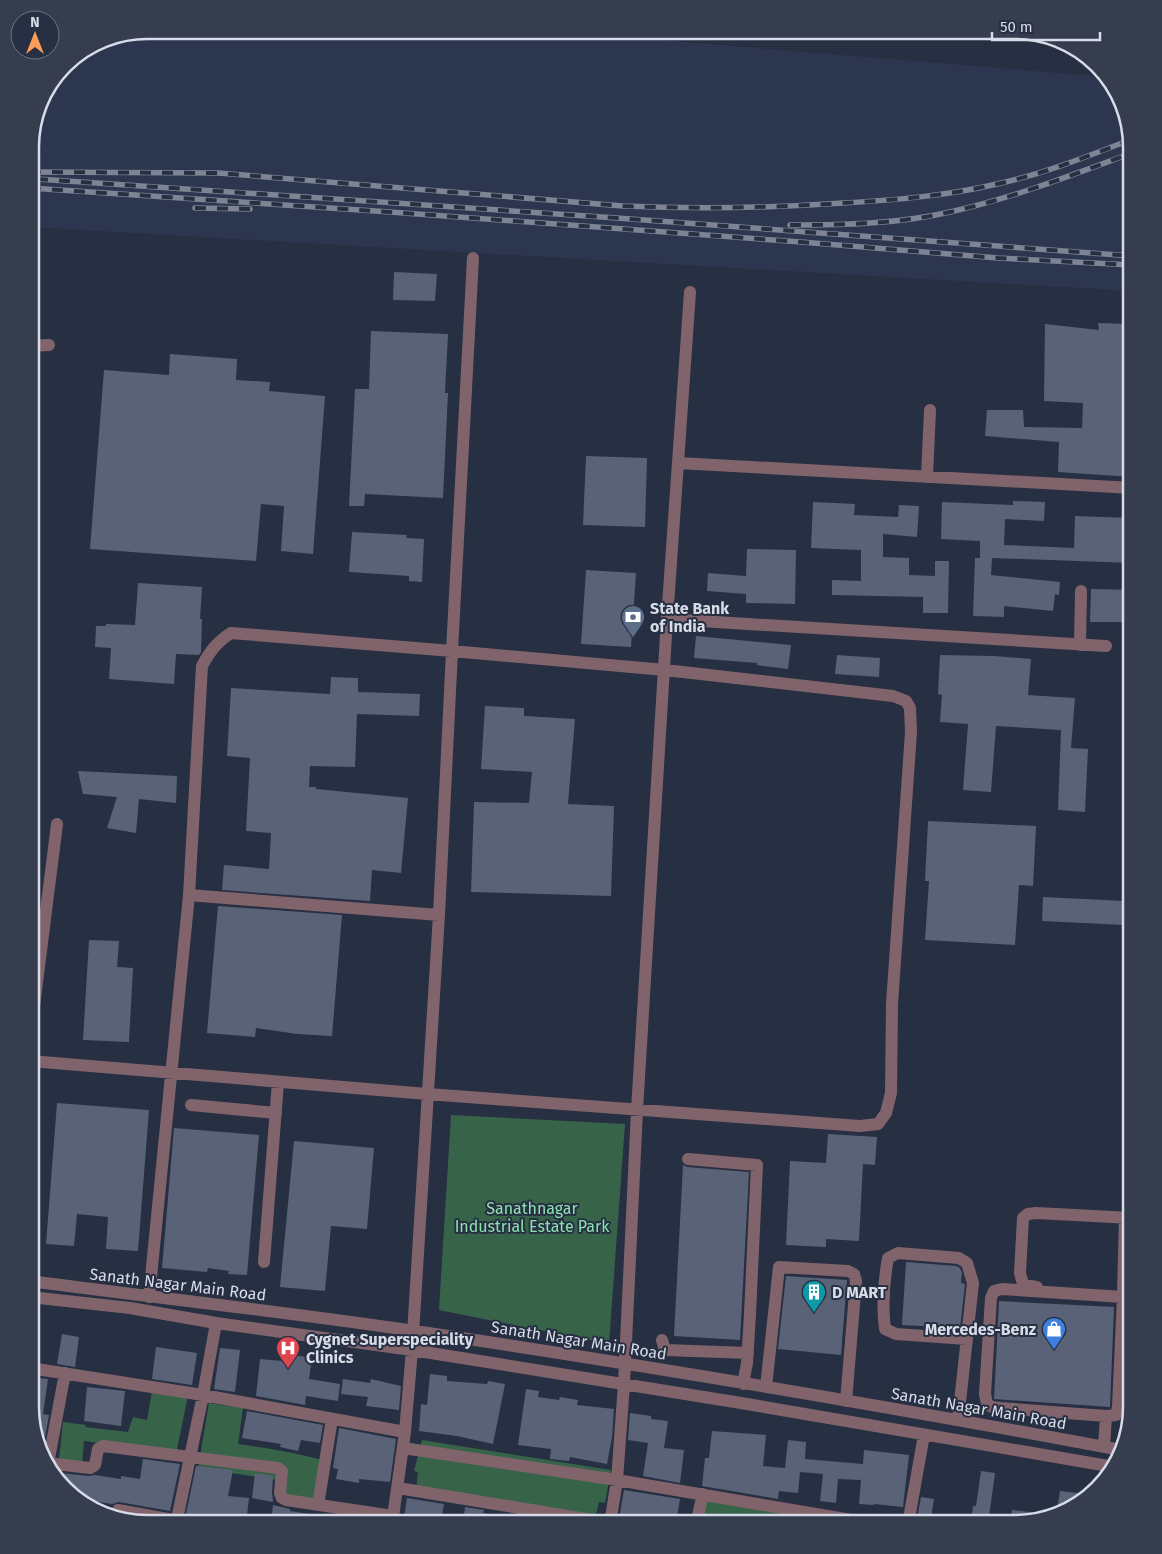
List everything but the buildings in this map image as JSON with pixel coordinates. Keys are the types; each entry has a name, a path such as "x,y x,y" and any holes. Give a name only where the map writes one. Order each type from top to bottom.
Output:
{"street":[{"path":"394,1515 405,1432 412,1350 439,915 473,258"},
{"path":"611,1515 617,1480 624,1384 667,619 690,292"},
{"path":"39,346 50,345"},
{"path":"927,476 930,410"},
{"path":"678,462 1123,487"},
{"path":"1080,645 1081,591"},
{"path":"667,619 1106,646"},
{"path":"39,1062 172,1072 278,1082 638,1110 860,1126 878,1124 886,1113 891,1092 892,1004 911,732 910,708 906,701 892,696 665,670 452,650 232,633 221,640 211,650 202,666 189,895 172,1072 149,1297"},
{"path":"39,924 57,824"},
{"path":"189,895 439,915"},
{"path":"264,1262 278,1082"},
{"path":"191,1105 276,1113"},
{"path":"688,1159 757,1165 748,1353 743,1384"},
{"path":"1123,1218 1028,1214 1022,1218 1020,1273 1024,1284 1034,1287 1123,1295"},
{"path":"958,1420 974,1283 967,1263 959,1258 898,1254 888,1258 884,1319 886,1329 896,1334 967,1338"},
{"path":"766,1388 779,1267 848,1271 854,1274 856,1281 846,1401"},
{"name":"Sanath Nagar Main Road","path":"39,1282 413,1331 846,1401 1114,1449"},
{"path":"1123,1295 1002,1289 994,1291 991,1298 985,1394 987,1404 1000,1408 1106,1416 1116,1415 1123,1352"},
{"path":"39,1298 130,1308 216,1323 412,1350 624,1384 1105,1466"},
{"path":"178,1515 216,1323"},
{"path":"662,1340 665,1350 748,1353"},
{"path":"39,1369 203,1395 405,1432"},
{"path":"50,1454 64,1373"},
{"path":"1104,1447 1106,1416"},
{"path":"318,1505 332,1419"},
{"path":"910,1515 924,1435"},
{"path":"55,1464 90,1468 95,1466 98,1449 103,1446 278,1468 282,1471 280,1494 282,1498 368,1515"},
{"path":"403,1448 702,1494 805,1515"},
{"path":"398,1488 557,1515"},
{"path":"698,1515 702,1494"},
{"path":"118,1510 140,1514"}],"shaded area":[{"path":"140,39 649,39 1096,76 1112,99 1120,119 1122,133 1123,290 39,228 39,140 42,119 53,93 61,81 87,57 106,47"}],"green space":[{"name":"Sanathnagar Industrial Estate Park","path":"451,1115 625,1124 609,1344 439,1310"},
{"path":"152,1391 188,1396 176,1454 84,1441 82,1466 58,1468 63,1422 86,1425 85,1427 128,1432 133,1417 147,1420"},
{"path":"209,1403 243,1408 238,1444 323,1460 317,1502 284,1496 283,1481 198,1468"},
{"path":"422,1440 611,1470 605,1503 599,1502 596,1515 570,1515 416,1490 418,1472 414,1471"},
{"path":"705,1498 803,1515 702,1515"}],"railway":[{"path":"39,172 218,173 623,206 761,207 816,205 959,192 1031,175 1064,165 1123,143"},
{"path":"790,225 890,221 950,212 1019,193 1123,156"},
{"path":"39,179 617,218 1123,255"},
{"path":"39,189 390,212 998,258 1123,265"},
{"path":"195,208 250,209"}],"place":[{"name":"State Bank of India","path":"633,638"},
{"name":"D MART","path":"814,1313"},
{"name":"Mercedes-Benz","path":"1054,1350"},
{"name":"Cygnet Superspeciality Clinics","path":"288,1369"}]}
